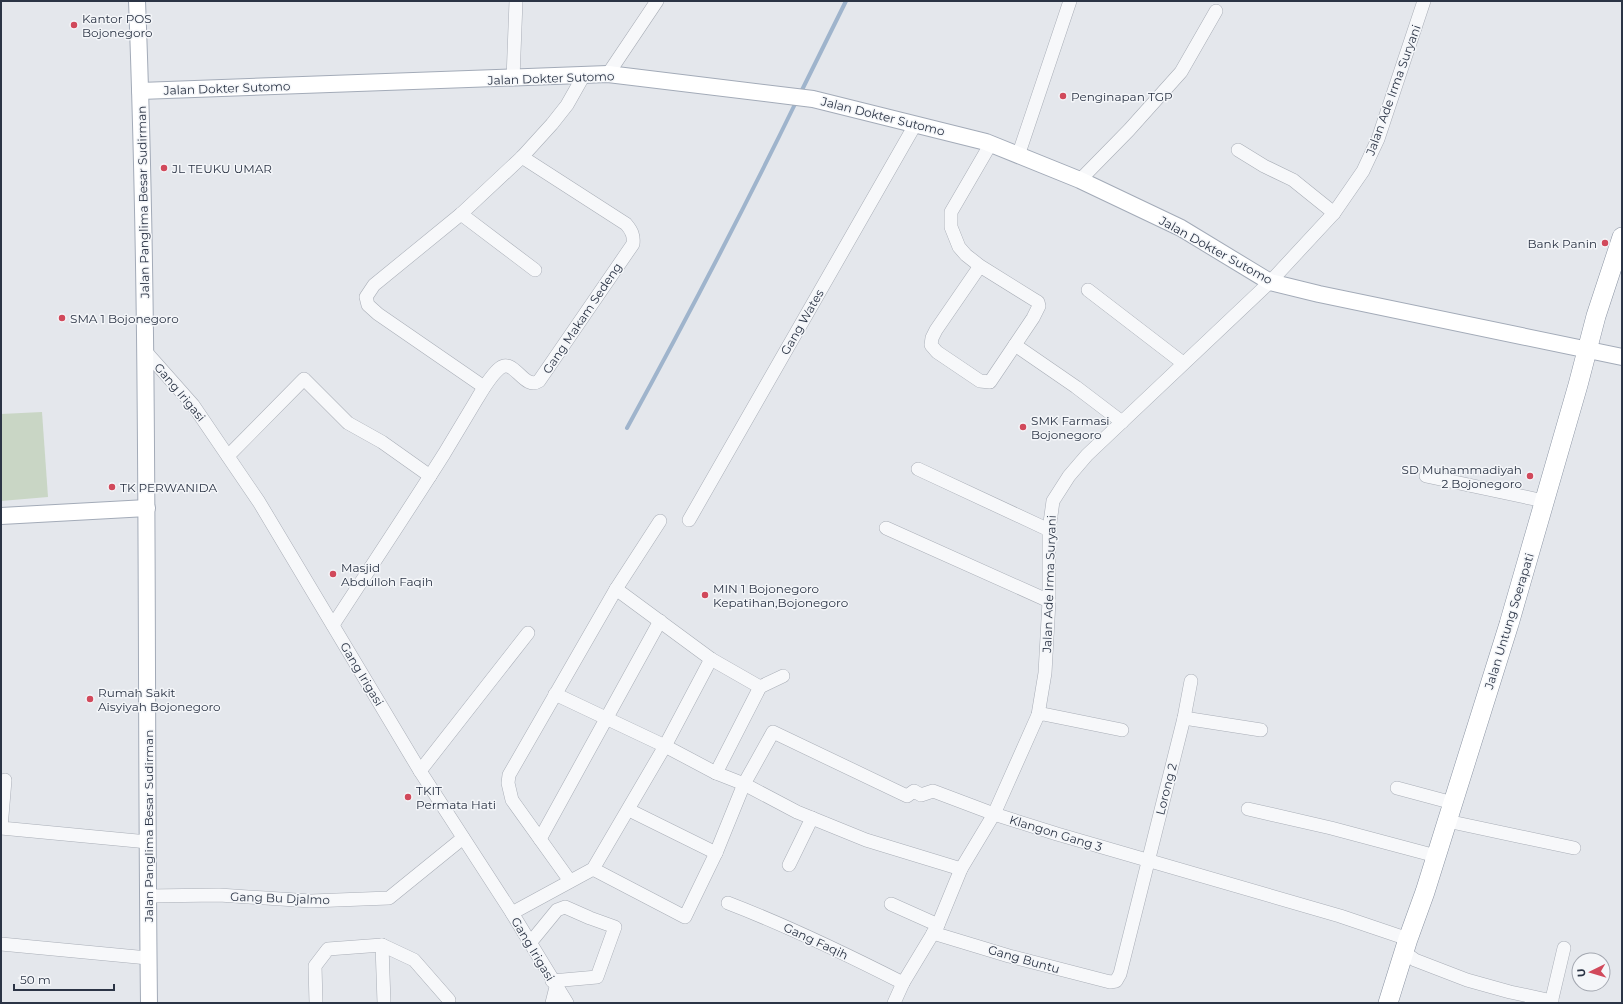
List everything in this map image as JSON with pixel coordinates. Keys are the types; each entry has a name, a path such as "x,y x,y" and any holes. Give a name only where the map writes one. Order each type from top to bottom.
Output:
{"highway":[{"name":"Jalan Untung Soerapati","path":"1388,1003 1509,624 1587,350 1622,237"}],"main road":[{"name":"Jalan Panglima Besar Sudirman","path":"137,1 146,352 149,1003"},
{"name":"Jalan Dokter Sutomo","path":"140,91 513,79 608,74 792,95 990,144 1080,180 1181,228 1270,282 1320,294 1622,357"},
{"path":"1,516 147,508"}],"street":[{"path":"513,79 516,1"},
{"path":"608,74 657,1"},
{"path":"1018,156 1070,1"},
{"name":"Jalan Ade Irma Suryani","path":"894,1003 903,983 935,929 961,870 994,814 1038,715 1045,672 1049,601 1048,530 1054,501 1069,476 1087,455 1270,282 1334,212 1363,171 1378,139 1424,1"},
{"path":"1080,180 1130,130 1181,72 1216,11"},
{"path":"484,387 378,314 366,301 366,297 374,285 461,214 522,157 567,105 584,75"},
{"name":"Gang Wates","path":"689,520 915,125"},
{"path":"980,266 936,330 932,338 931,345 937,352 980,380 990,382 1038,311 1039,306 1038,302 980,266 966,255 959,247 951,227 951,212 990,144"},
{"path":"1238,150 1264,166 1293,180 1334,212"},
{"name":"Gang Makam Sedeng","path":"333,625 430,476 484,387 499,368 507,365 529,383 536,383 633,244 634,237 631,229 626,224 522,157"},
{"path":"461,214 536,270"},
{"path":"1088,290 1183,363"},
{"path":"1015,345 1076,387 1122,422"},
{"name":"Gang Irigasi","path":"146,352 193,405 259,502 420,771 512,913 567,1003"},
{"path":"228,456 304,379 348,423 382,442 430,476"},
{"path":"918,469 1048,530"},
{"path":"1426,476 1544,501"},
{"path":"570,881 512,800 508,782 509,775 616,589 660,521"},
{"path":"886,528 1049,601"},
{"path":"616,589 711,659 760,687"},
{"path":"540,839 660,621"},
{"path":"420,771 528,633"},
{"path":"512,913 593,869 629,810 665,746 711,659"},
{"path":"716,773 760,687 783,676"},
{"name":"Lorong 2","path":"1116,981 1120,974 1149,860 1184,718 1191,681"},
{"path":"555,694 665,746 716,773 744,784 797,812 866,840 961,870"},
{"path":"1038,715 1043,714 1122,730"},
{"path":"1184,718 1261,730"},
{"name":"Klangon Gang 3","path":"744,784 773,732 907,796 914,791 921,795 933,791 994,814 1057,834 1340,916 1406,945 1415,960 1467,980 1552,1002"},
{"path":"5,780 1,828 148,842"},
{"path":"593,869 685,917 716,853 744,784"},
{"path":"1397,788 1450,812 1574,848"},
{"path":"1248,809 1332,828 1436,856"},
{"path":"629,810 716,853"},
{"path":"789,866 812,818"},
{"name":"Gang Bu Djalmo","path":"148,896 219,895 311,901 389,898 463,838"},
{"name":"Gang Faqih","path":"728,903 760,915 830,947 903,983"},
{"name":"Gang Buntu","path":"891,904 935,929 1070,972 1110,982 1116,981"},
{"path":"530,943 557,910 566,906 590,918 615,927 597,977 554,984 552,1003"},
{"path":"1,944 148,958"},
{"path":"382,945 384,1003"},
{"path":"316,1003 315,966 328,948 382,945 414,960 449,1000"},
{"path":"1552,1002 1564,948"}],"green space":[{"path":"42,412 48,497 1,501 1,414"}],"waterway":[{"path":"800,94 846,1"},
{"path":"627,428 714,265 797,100"}],"place":[{"name":"Kantor POS Bojonegoro","path":"74,25"},
{"name":"Penginapan TGP","path":"1063,96"},
{"name":"JL TEUKU UMAR","path":"164,168"},
{"name":"Bank Panin","path":"1605,243"},
{"name":"SMA 1 Bojonegoro","path":"62,318"},
{"name":"SMK Farmasi Bojonegoro","path":"1023,427"},
{"name":"SD Muhammadiyah 2 Bojonegoro","path":"1530,476"},
{"name":"TK PERWANIDA","path":"112,487"},
{"name":"Masjid Abdulloh Faqih","path":"333,574"},
{"name":"MIN 1 Bojonegoro Kepatihan,Bojonegoro","path":"705,595"},
{"name":"Rumah Sakit Aisyiyah Bojonegoro","path":"90,699"},
{"name":"TKIT Permata Hati","path":"408,797"}]}
